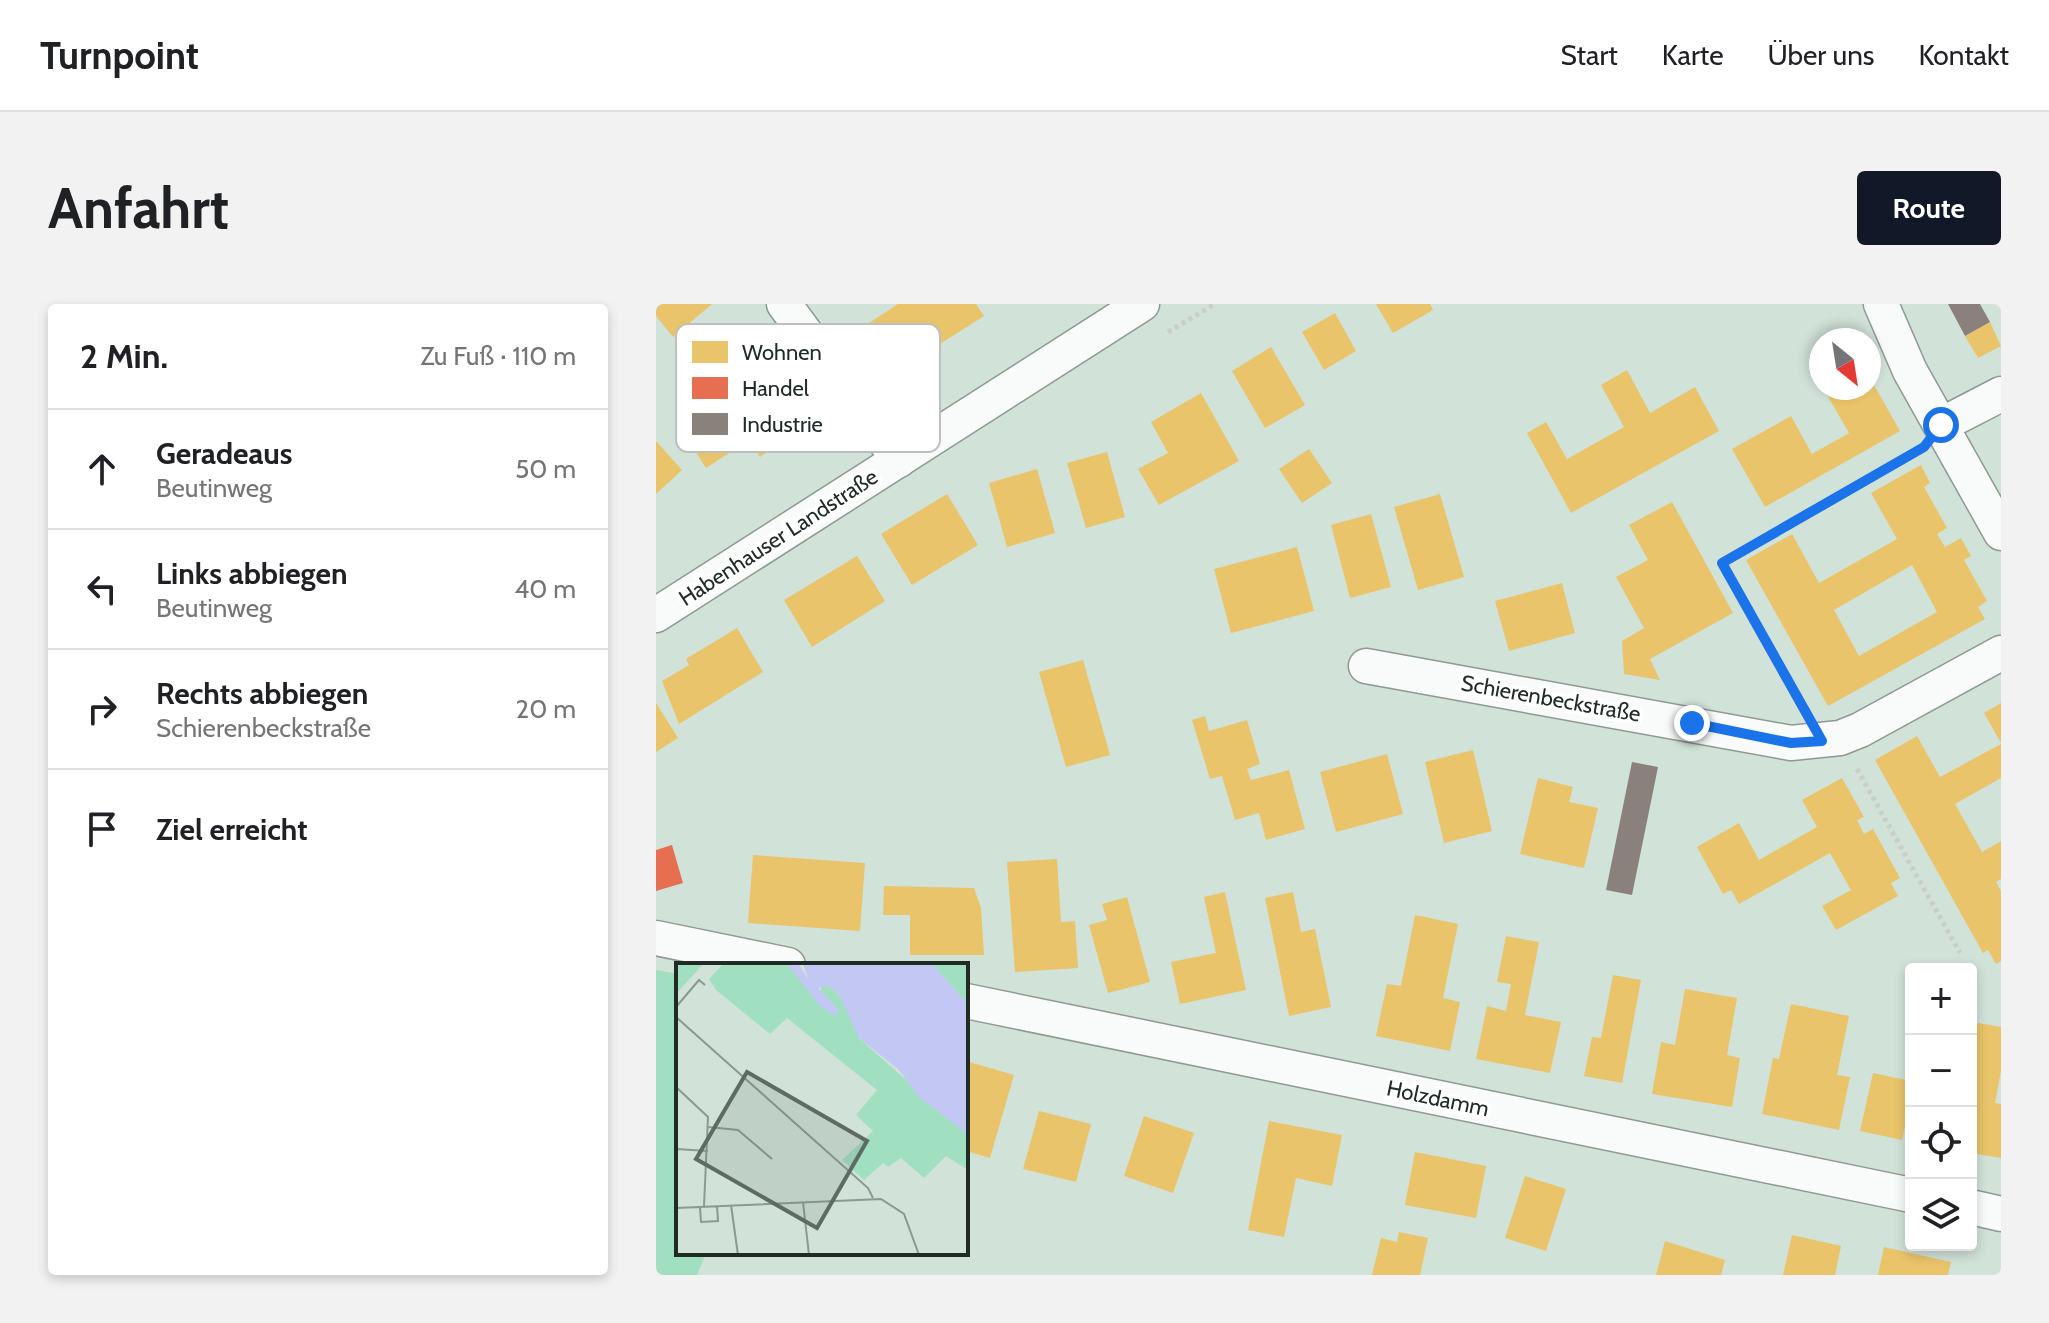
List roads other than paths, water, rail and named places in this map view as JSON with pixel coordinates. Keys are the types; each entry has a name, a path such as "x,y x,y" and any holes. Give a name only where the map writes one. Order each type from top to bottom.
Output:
{"street":[{"path":"784,304 799,324"},
{"name":"Habenhauser Landstraße","path":"940,434 1142,304"},
{"path":"1881,304 1910,371 2001,533"},
{"path":"1941,425 2001,394"},
{"path":"893,452 899,460"},
{"name":"Habenhauser Landstraße","path":"656,615 911,452"},
{"name":"Schierenbeckstraße","path":"1366,666 1791,743 1831,740 1860,730 2001,653"},
{"path":"656,938 778,963"},
{"name":"Holzdamm","path":"968,1001 1905,1194"},
{"path":"1977,1208 2001,1214"}]}
